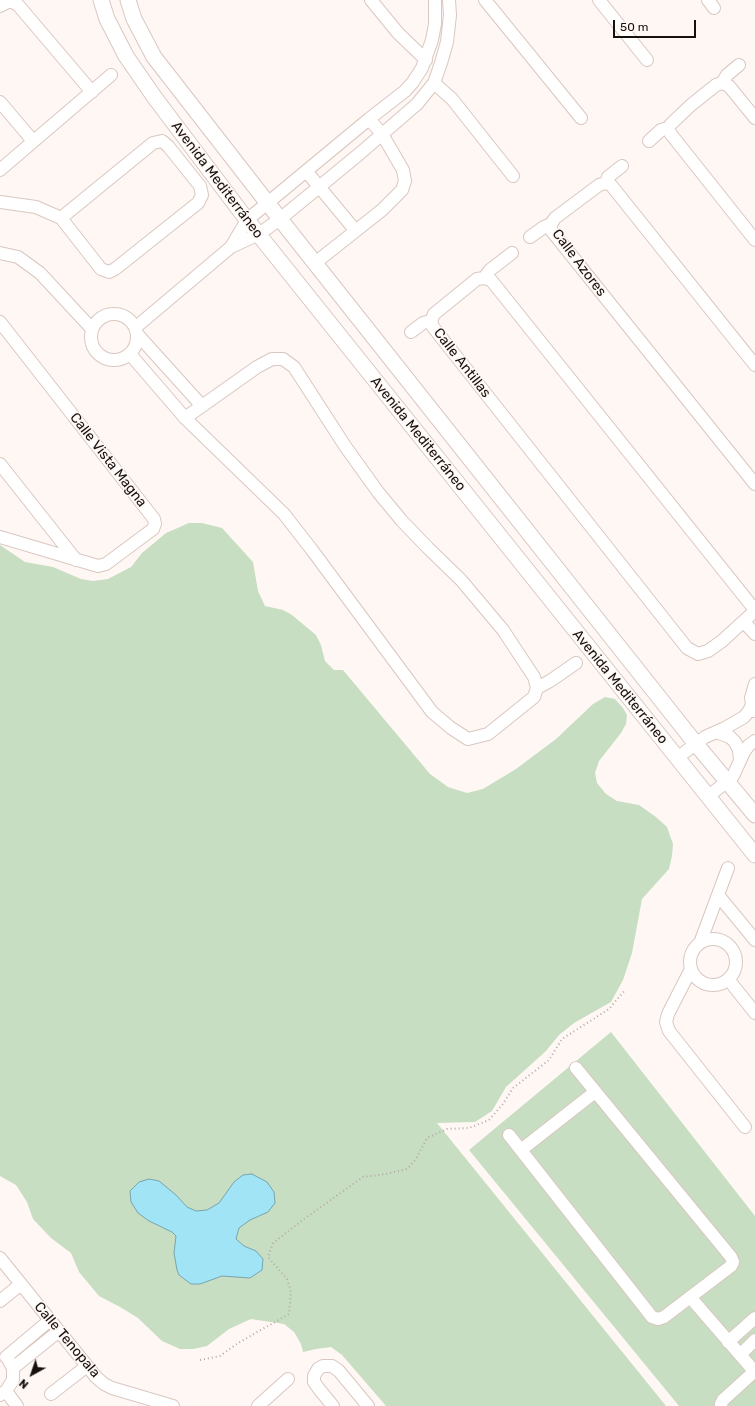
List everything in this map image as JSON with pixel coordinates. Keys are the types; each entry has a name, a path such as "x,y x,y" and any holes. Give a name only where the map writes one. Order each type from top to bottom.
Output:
{"street":[{"name":"Avenida Mediterráneo","path":"101,0 107,19 126,56 155,98 247,220 755,854"},
{"name":"Avenida Mediterráneo","path":"128,0 134,19 154,56 280,219 696,744 755,816"},
{"path":"371,0 398,33 426,60"},
{"path":"231,247 247,220 306,170 405,91 426,60 435,24 434,0"},
{"path":"202,406 137,331 127,317 114,313 100,318 95,323 91,335 93,347 101,356 113,360 125,358 135,349 137,342 137,331 231,247 259,234 280,219 417,104 434,83 442,63 447,42 450,15 449,0"},
{"path":"485,0 580,118"},
{"path":"598,0 647,60"},
{"path":"0,6 10,1 18,5 92,92"},
{"path":"649,141 661,130 668,128 691,105 716,85 722,83 727,75 739,65"},
{"path":"0,170 111,75"},
{"path":"434,83 452,99 513,176"},
{"path":"722,83 729,86 755,118"},
{"path":"0,102 33,141"},
{"path":"315,263 382,210 402,190 405,181 403,170 382,134 369,119"},
{"path":"668,128 670,133 755,240"},
{"path":"345,139 358,155"},
{"path":"0,202 36,207 61,218 101,269 109,272 115,269 198,203 202,195 200,186 168,146 162,141 153,144 61,218"},
{"name":"Calle Azores","path":"622,166 608,177 606,183 599,185 555,218 550,224 552,230 755,484"},
{"path":"306,170 355,230"},
{"path":"606,183 611,185 755,365"},
{"path":"530,237 550,224"},
{"path":"0,253 18,257 40,273 92,329"},
{"path":"484,278 490,270 512,253"},
{"name":"Calle Antillas","path":"484,278 491,280 755,610 744,622 708,651 698,654 687,648 433,327 431,321 434,314 477,279 484,278"},
{"path":"411,332 423,323 431,321"},
{"name":"Calle Vista Magna","path":"0,322 154,519 155,524 152,529 106,564 98,566 0,538"},
{"path":"130,354 185,418 284,514 432,712 451,728 468,739 488,734 534,697 537,688 534,677 503,630 461,580 407,527 378,492 345,446 294,367 283,359 272,359 257,367 185,418"},
{"path":"0,464 76,560"},
{"path":"744,622 755,634"},
{"path":"537,688 576,663"},
{"path":"677,758 705,737 744,717 750,711 753,711 751,698 755,684"},
{"path":"716,732 730,737 735,742 739,750 740,761"},
{"path":"708,796 728,782 733,776 744,752 749,745 755,741"},
{"path":"700,943 728,868"},
{"path":"718,895 755,940"},
{"path":"715,939 729,945 733,951 736,959 736,966 733,974 722,983 714,985 700,981 691,969 691,955 700,943 715,939"},
{"path":"691,969 668,1014 666,1022 669,1031 745,1127"},
{"path":"728,979 755,1013"},
{"path":"509,1135 652,1317 658,1320 664,1317 731,1266 733,1262 731,1257 576,1068"},
{"path":"521,1150 595,1092"},
{"name":"Calle Tenopala","path":"0,1258 87,1366 104,1384 112,1388 173,1406"},
{"path":"0,1301 21,1284"},
{"path":"690,1298 755,1372 723,1400 721,1406"},
{"path":"728,1342 755,1318"},
{"path":"17,1406 3,1393 13,1380 13,1368 3,1356 50,1320"},
{"path":"13,1368 59,1331"},
{"path":"740,1355 755,1340"},
{"path":"52,1394 87,1366"},
{"path":"333,1406 318,1389 314,1382 314,1376 318,1370 324,1366 332,1366 340,1371 368,1406"},
{"path":"258,1406 288,1379"}],"path":[{"path":"200,1360 220,1356 238,1343 289,1314 291,1292 287,1278 268,1257 273,1243 363,1177 407,1169 416,1159 426,1138 447,1129 469,1128 489,1120 503,1104 513,1088 549,1060 562,1039 609,1009 625,990"}],"green space":[{"path":"189,523 202,523 222,528 253,562 258,591 265,606 283,610 292,615 316,635 321,645 325,661 334,670 343,670 430,774 448,787 467,793 483,789 516,769 556,739 593,704 605,697 615,699 627,715 626,724 621,733 599,761 595,773 597,783 606,794 617,801 639,805 656,817 667,827 673,844 669,869 642,899 632,953 623,980 611,1002 574,1023 559,1035 546,1051 506,1087 492,1111 475,1122 437,1123 666,1406 386,1406 342,1355 331,1347 303,1352 301,1344 294,1332 284,1324 251,1319 229,1329 207,1346 193,1349 180,1349 162,1341 138,1318 99,1296 79,1272 71,1253 51,1238 33,1219 27,1202 16,1185 0,1176 0,545 25,562 53,567 81,579 93,581 108,579 131,567 142,553 166,533"},
{"path":"611,1032 755,1216 755,1406 679,1406 469,1150"}],"water":[{"path":"252,1174 267,1182 274,1192 275,1203 268,1212 250,1220 239,1228 236,1239 244,1246 256,1251 263,1259 262,1270 250,1278 222,1276 200,1284 191,1284 179,1275 177,1270 174,1253 176,1236 172,1232 149,1221 138,1213 131,1202 130,1191 139,1182 149,1179 159,1181 176,1195 187,1207 196,1211 207,1210 219,1203 234,1182 243,1175"}]}
